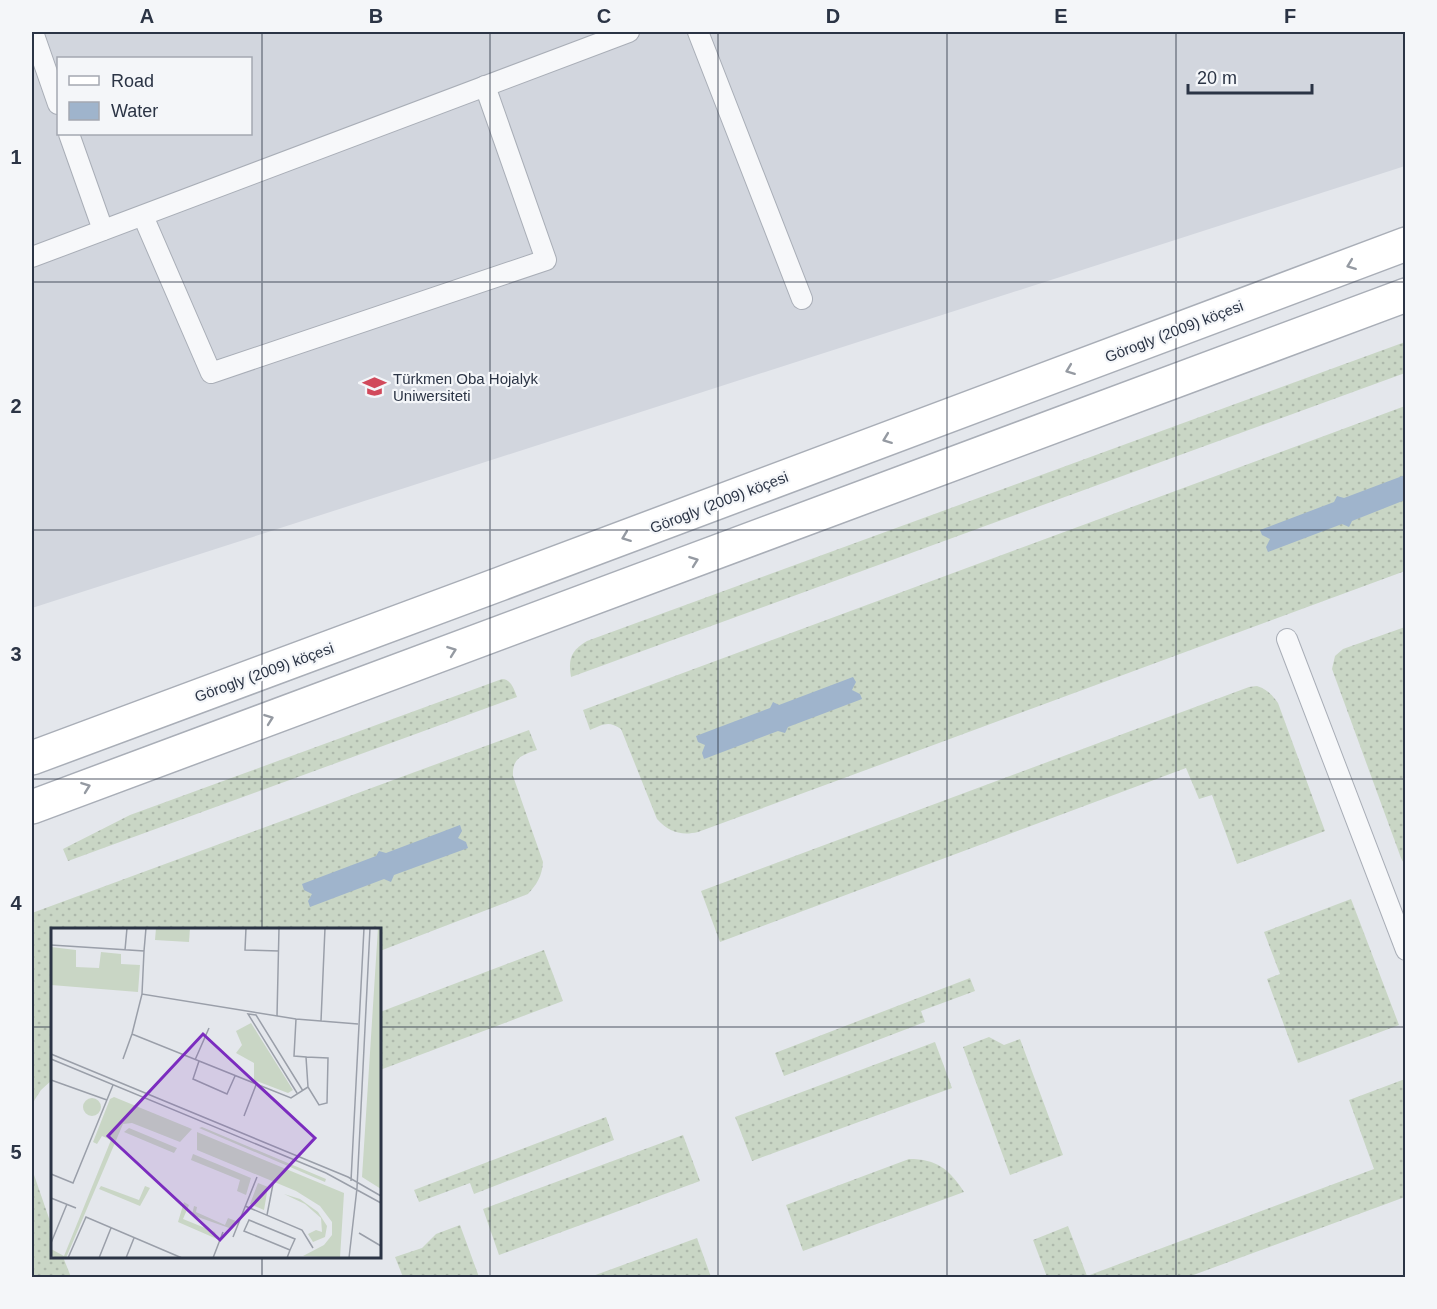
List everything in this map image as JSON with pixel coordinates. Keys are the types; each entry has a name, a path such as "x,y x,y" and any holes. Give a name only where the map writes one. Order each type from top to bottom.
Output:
{"main road":[{"name":"Görogly (2009) köçesi","path":"32,758 1406,244"},
{"path":"32,807 1406,295"}],"lane":[{"path":"33,32 57,101"},
{"path":"32,257 630,32"},
{"path":"699,32 802,299"},
{"path":"143,216 212,373 546,260 485,86"},
{"path":"69,135 103,230"},
{"path":"1287,639 1398,909 1406,950"}],"shaded area":[{"name":"Türkmen Oba Hojalyk Uniwersiteti","path":"32,32 1404,32 1406,35 1405,166 32,608"}],"green space":[{"path":"1405,342 1405,373 571,677 572,656 577,648 587,641"},
{"path":"1405,406 1405,571 698,832 676,832 657,819 621,729 609,724 590,730 583,710"},
{"path":"1406,627 1405,865 1332,669 1335,656 1343,649"},
{"path":"502,679 510,683 517,697 68,861 63,849 130,815"},
{"path":"1257,686 1269,693 1278,703 1325,831 1237,864 1212,795 1199,799 1186,768 720,942 701,891 1249,687"},
{"path":"529,730 537,750 519,758 513,770 513,776 543,862 542,872 534,887 528,894 381,951 381,928 51,928 51,1081 41,1090 32,1104 32,913"},
{"path":"1351,899 1399,1025 1298,1063 1267,979 1280,974 1264,932"},
{"path":"544,950 563,1001 381,1070 381,1012"},
{"path":"970,978 975,991 921,1011 925,1022 784,1076 775,1053"},
{"path":"989,1037 1004,1045 1020,1039 1063,1155 1010,1175 963,1047"},
{"path":"935,1042 952,1088 752,1161 735,1117"},
{"path":"1405,1079 1405,1197 1188,1277 1047,1277 1033,1240 1068,1226 1087,1276 1374,1169 1349,1100"},
{"path":"606,1117 614,1140 474,1194 470,1183 419,1202 414,1190"},
{"path":"683,1135 700,1181 499,1255 483,1209"},
{"path":"909,1159 935,1163 953,1177 964,1192 803,1251 786,1205"},
{"path":"32,1169 51,1224 51,1258 63,1258 71,1277 32,1277"},
{"path":"460,1225 479,1277 403,1277 395,1257 422,1248 436,1234"},
{"path":"697,1238 711,1277 590,1277"}],"water":[{"path":"1405,475 1405,500 1352,521 1349,527 1342,524 1268,552 1266,547 1270,539 1262,535 1260,530 1334,502 1337,496 1344,498"},
{"path":"853,677 856,682 852,690 860,694 862,699 788,727 785,733 778,731 704,759 702,753 705,745 698,742 696,736 770,708 773,702 779,705"},
{"path":"460,825 462,831 458,838 466,842 468,848 394,875 391,882 384,879 310,907 308,901 312,894 304,890 302,884 376,856 379,851 386,853"}],"place":[{"name":"Türkmen Oba Hojalyk Uniwersiteti","path":"375,387"}]}
